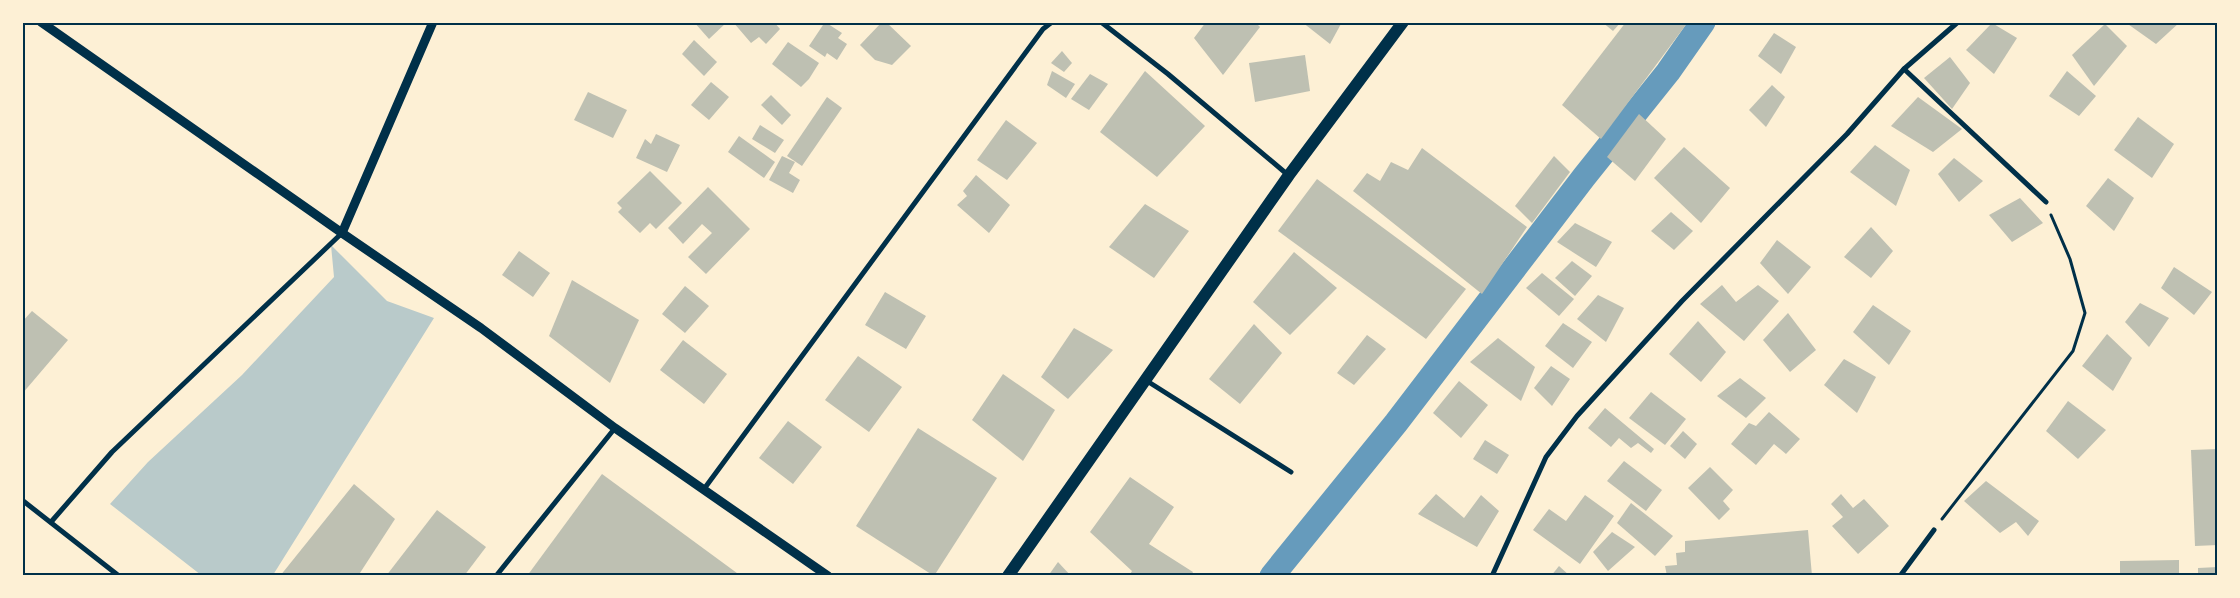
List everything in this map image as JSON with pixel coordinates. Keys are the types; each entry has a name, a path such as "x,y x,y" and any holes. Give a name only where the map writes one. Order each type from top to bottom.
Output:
{"main road":[{"path":"1008,576 1146,381 1288,175 1403,22"}],"street":[{"path":"41,22 481,328 615,428 828,576"},
{"path":"51,522 112,452 342,233 433,22"},
{"path":"704,489 1042,29 1052,22"},
{"path":"1101,22 1168,74 1288,175"},
{"path":"1492,576 1546,457 1577,416 1682,301 1847,134 1904,70 1958,22"},
{"path":"1904,70 2046,202"},
{"path":"1146,381 1291,472"},
{"path":"496,576 615,428"},
{"path":"22,500 119,576"},
{"path":"1900,576 1934,530"}],"path":[{"path":"1934,530 2073,351 2085,313 2070,259 2046,202"}],"shaded area":[{"path":"331,245 387,301 434,318 273,575 201,575 110,504 148,462 242,375 334,277"}],"building":[{"path":"694,22 727,22 709,39"},
{"path":"733,22 774,22 780,29 766,44 759,37 751,43"},
{"path":"825,22 842,33 838,38 847,44 837,60 827,53 825,57 809,46"},
{"path":"882,22 886,22 911,46 892,65 875,60 860,45"},
{"path":"1206,22 1255,22 1260,27 1223,75 1194,38"},
{"path":"1302,22 1342,22 1330,44"},
{"path":"1602,22 1621,22 1613,31"},
{"path":"1626,22 1688,22 1601,139 1562,105"},
{"path":"2125,22 2180,22 2156,44"},
{"path":"1992,23 2017,38 1994,74 1966,50"},
{"path":"2105,24 2127,46 2094,86 2072,55"},
{"path":"1774,33 1796,47 1781,74 1758,56"},
{"path":"694,40 717,62 704,76 682,54"},
{"path":"788,42 819,63 809,79 801,87 772,64"},
{"path":"1062,51 1072,63 1064,72 1051,63"},
{"path":"1305,55 1310,91 1255,102 1249,63"},
{"path":"1950,57 1970,83 1952,109 1924,78"},
{"path":"1052,71 1075,84 1066,98 1047,85"},
{"path":"1145,71 1205,126 1157,177 1100,132"},
{"path":"2067,71 2096,96 2079,116 2049,96"},
{"path":"1090,74 1108,84 1089,110 1071,99"},
{"path":"711,82 729,97 709,120 691,105"},
{"path":"1772,85 1785,97 1766,127 1749,110"},
{"path":"588,92 627,110 613,138 574,120"},
{"path":"771,95 791,115 782,125 761,105"},
{"path":"827,97 842,108 802,166 787,156"},
{"path":"1918,97 1962,129 1933,152 1891,126"},
{"path":"1639,114 1666,139 1635,181 1607,157"},
{"path":"2138,117 2174,144 2152,178 2114,150"},
{"path":"1006,120 1037,143 1007,180 977,160"},
{"path":"760,125 784,140 775,153 752,139"},
{"path":"656,134 680,145 667,172 636,158 645,139 651,144"},
{"path":"739,136 775,162 764,178 728,152"},
{"path":"1875,145 1910,170 1896,206 1850,172"},
{"path":"1684,147 1730,188 1701,223 1654,178"},
{"path":"1422,148 1527,227 1482,294 1353,191 1367,173 1380,181 1391,162 1408,170"},
{"path":"782,156 795,162 789,173 800,180 793,193 769,180"},
{"path":"1554,156 1570,172 1532,223 1515,206"},
{"path":"1954,158 1983,181 1959,202 1938,174"},
{"path":"650,171 682,203 656,229 650,223 640,233 618,212 622,208 617,203"},
{"path":"976,175 1010,205 989,233 957,205 967,196 963,191"},
{"path":"2108,178 2134,198 2114,231 2086,206"},
{"path":"1317,179 1466,289 1426,339 1278,231"},
{"path":"708,187 750,229 706,274 688,257 712,233 702,224 683,244 668,228"},
{"path":"2020,198 2043,223 2012,242 1989,215"},
{"path":"1145,204 1189,231 1154,278 1109,247"},
{"path":"1671,212 1693,231 1674,250 1651,231"},
{"path":"1575,223 1612,242 1596,267 1557,242"},
{"path":"1871,227 1893,251 1871,278 1844,257"},
{"path":"1777,240 1811,267 1788,294 1760,263"},
{"path":"519,251 550,273 533,297 502,275"},
{"path":"1294,252 1337,288 1290,335 1253,302"},
{"path":"1572,261 1592,276 1575,296 1555,278"},
{"path":"2174,267 2212,292 2194,315 2161,288"},
{"path":"1542,273 1574,299 1559,316 1526,288"},
{"path":"572,280 639,320 610,383 549,336"},
{"path":"1722,285 1736,302 1758,285 1779,301 1744,341 1700,304"},
{"path":"685,286 709,306 685,333 662,314"},
{"path":"885,292 926,316 906,349 865,325"},
{"path":"1598,295 1624,308 1606,342 1577,319"},
{"path":"2140,303 2169,318 2149,347 2125,322"},
{"path":"1873,305 1911,331 1889,365 1853,332"},
{"path":"32,311 68,340 22,394 22,322"},
{"path":"1788,313 1816,350 1790,372 1763,340"},
{"path":"1698,321 1726,352 1701,382 1669,354"},
{"path":"1563,323 1592,342 1573,368 1545,346"},
{"path":"1254,324 1282,353 1240,404 1209,379"},
{"path":"1074,328 1113,350 1068,399 1041,377"},
{"path":"2107,334 2132,358 2113,391 2082,366"},
{"path":"1367,335 1386,349 1354,385 1337,373"},
{"path":"1498,338 1535,367 1521,401 1470,362"},
{"path":"683,340 727,374 704,404 660,370"},
{"path":"858,356 902,387 869,432 825,400"},
{"path":"1844,359 1876,377 1857,413 1824,385"},
{"path":"1551,366 1570,379 1552,406 1534,388"},
{"path":"1003,374 1055,410 1023,461 972,420"},
{"path":"1740,378 1766,398 1746,418 1717,396"},
{"path":"1459,381 1488,405 1461,438 1433,413"},
{"path":"1651,392 1686,419 1665,445 1629,418"},
{"path":"2068,401 2106,430 2078,459 2046,431"},
{"path":"1605,408 1654,449 1651,453 1638,443 1631,448 1619,438 1611,447 1588,428"},
{"path":"1769,412 1800,439 1786,454 1774,444 1756,465 1731,444 1749,423 1756,426"},
{"path":"788,421 822,447 793,484 759,458"},
{"path":"918,428 997,478 934,576 856,526"},
{"path":"1683,431 1697,444 1685,459 1670,446"},
{"path":"1485,440 1509,455 1497,474 1473,459"},
{"path":"2218,449 2218,545 2195,546 2191,450"},
{"path":"1624,461 1662,490 1646,511 1607,481"},
{"path":"1710,467 1733,490 1723,501 1730,509 1719,520 1688,488"},
{"path":"602,474 741,576 527,576"},
{"path":"1130,477 1174,507 1149,544 1193,572 1191,576 1129,576 1132,571 1090,532"},
{"path":"1986,481 2039,521 2028,536 2016,522 2000,533 1964,501"},
{"path":"354,484 395,519 358,576 280,576"},
{"path":"1436,494 1464,518 1481,495 1499,511 1477,547 1418,514"},
{"path":"1841,494 1853,508 1864,499 1889,526 1858,554 1832,526 1843,517 1831,504"},
{"path":"1585,495 1614,516 1580,564 1533,530 1549,509 1566,521"},
{"path":"1631,503 1673,536 1655,556 1617,523"},
{"path":"437,510 486,547 464,576 386,576"},
{"path":"1808,530 1812,576 1667,576 1665,566 1677,565 1676,553 1685,552 1685,541"},
{"path":"1612,532 1635,547 1608,571 1593,552"},
{"path":"2179,560 2179,576 2120,576 2120,561"},
{"path":"1058,562 1071,576 1048,576"},
{"path":"1559,566 1570,576 1551,576"},
{"path":"2218,567 2218,576 2198,576 2198,568"}],"waterway":[{"path":"1272,576 1396,423 1584,177 1668,72 1703,22"}]}
